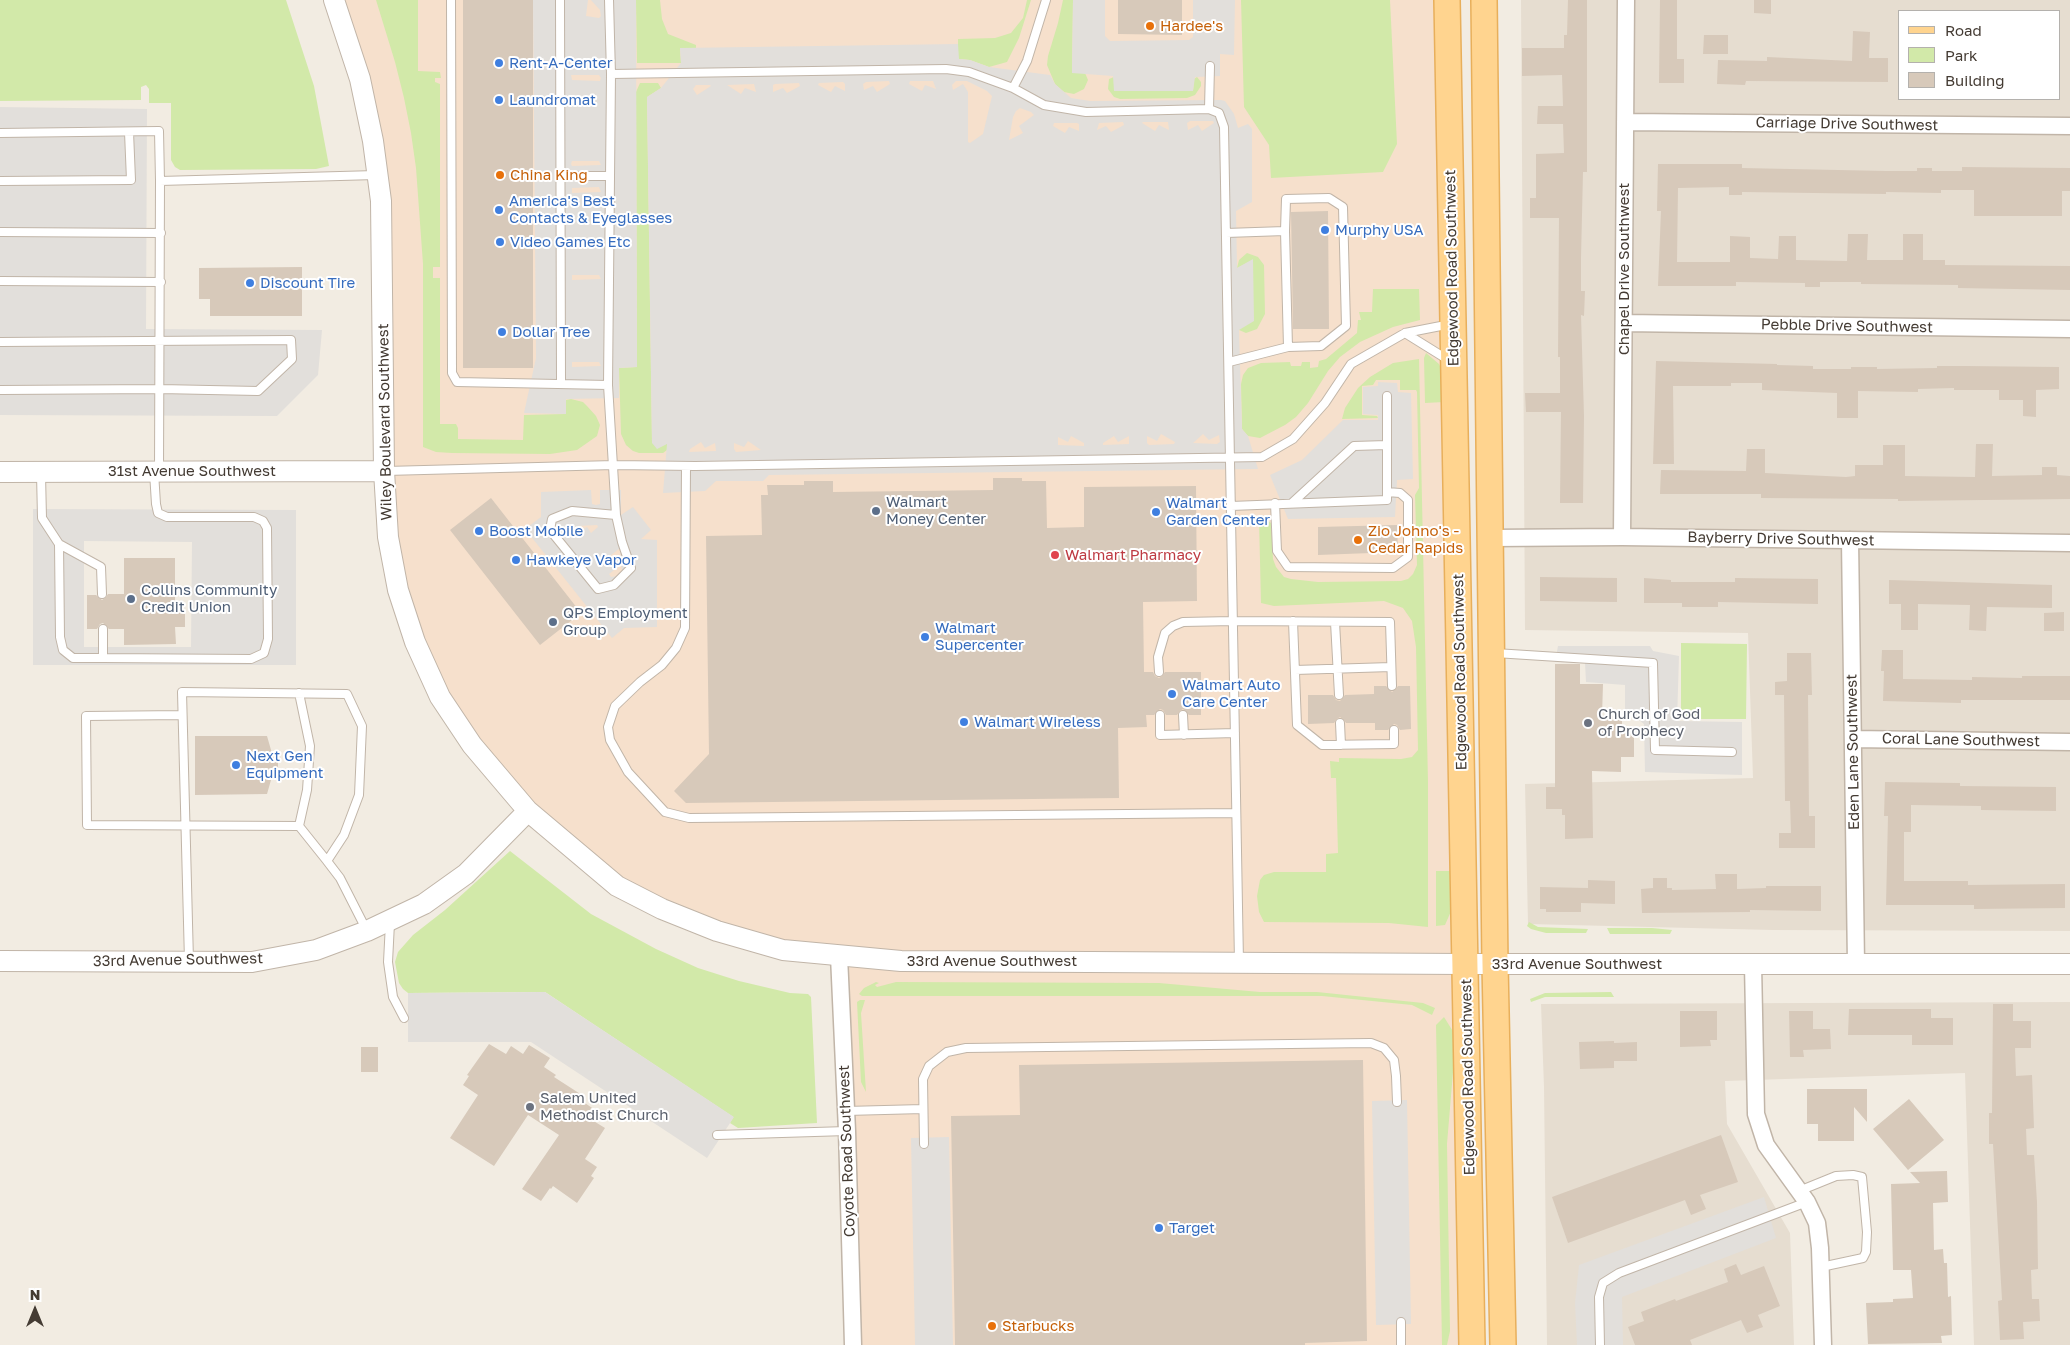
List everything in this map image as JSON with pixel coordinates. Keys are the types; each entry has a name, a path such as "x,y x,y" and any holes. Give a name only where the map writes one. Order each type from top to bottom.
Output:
{"main road":[{"name":"Edgewood Road Southwest","path":"1447,0 1472,1345"},
{"name":"Edgewood Road Southwest","path":"1484,0 1492,538 1495,964 1503,1345"},
{"path":"1453,324 1472,340 1474,449 1490,476"}],"street":[{"name":"Wiley Boulevard Southwest","path":"334,0 360,78 373,141 382,201 384,471 388,537 398,590 415,642 440,697 472,746 528,811"},
{"name":"Chapel Drive Southwest","path":"1622,537 1626,0"},
{"name":"Carriage Drive Southwest","path":"1625,122 2070,126"},
{"name":"Pebble Drive Southwest","path":"1624,323 2070,329"},
{"name":"31st Avenue Southwest","path":"0,472 384,471"},
{"name":"Bayberry Drive Southwest","path":"1492,538 1622,537 2070,543"},
{"name":"Eden Lane Southwest","path":"1850,540 1856,964"},
{"name":"Coral Lane Southwest","path":"1853,739 2070,742"},
{"name":"33rd Avenue Southwest","path":"0,961 252,962 316,950 367,931 424,904 466,874 528,811 618,886 662,908 717,931 783,950 839,956 901,961 1466,964 2070,964"},
{"name":"Coyote Road Southwest","path":"839,956 847,1131 853,1345"},
{"path":"1753,964 1756,1114 1766,1145 1803,1196 1817,1223 1823,1345"}],"lane":[{"path":"451,0 452,373 457,382 608,385"},
{"path":"560,0 560,383"},
{"path":"609,0 611,74 608,385 616,515 622,542 631,568 614,585 598,589 550,530 552,519 572,510 616,515"},
{"path":"1013,88 1027,61 1046,0"},
{"path":"1210,66 1210,109"},
{"path":"611,74 946,70 969,72 1013,88 1044,105 1086,112 1210,109 1219,113 1224,127 1239,962"},
{"path":"0,133 160,131 160,388 156,504 158,513 167,517 254,517 263,521 267,528 268,639 264,653 251,659 73,658 63,650 60,637 59,544"},
{"path":"0,182 130,180 130,132"},
{"path":"160,181 378,175"},
{"path":"560,176 610,176"},
{"path":"1228,362 1288,348 1321,346 1346,326 1344,207 1329,198 1286,199 1288,348"},
{"path":"1226,233 1285,231"},
{"path":"0,232 161,233"},
{"path":"0,281 161,282"},
{"path":"384,471 614,465 686,466 1262,457 1293,439 1325,403 1351,364 1405,333 1453,324"},
{"path":"1405,333 1454,363"},
{"path":"0,342 291,340 292,359 258,391 160,388 0,390"},
{"path":"1231,506 1387,500 1387,396"},
{"path":"1292,503 1354,446 1387,445"},
{"path":"686,466 685,628 676,648 662,665 640,682 615,706 608,727 610,740 628,772 665,812 689,818 1236,813"},
{"path":"41,472 42,518 59,544 101,567 102,594"},
{"path":"1275,504 1277,551 1288,567 1393,568 1408,557 1408,500 1400,493 1387,492"},
{"path":"1159,672 1158,657 1165,633 1173,626 1183,622 1233,620 1390,622 1392,686"},
{"path":"1293,621 1297,725 1322,745 1394,744 1394,730"},
{"path":"1335,622 1339,695"},
{"path":"103,629 103,658"},
{"path":"1493,653 1653,663 1656,750 1732,752"},
{"path":"1295,670 1391,667"},
{"path":"189,961 182,692 347,694 362,726 359,795 344,835 327,861"},
{"path":"299,693 310,746 307,790 299,826"},
{"path":"182,715 86,716 87,825 299,826"},
{"path":"1160,715 1160,736 1235,733"},
{"path":"1184,715 1184,735"},
{"path":"1340,723 1341,745"},
{"path":"299,826 340,878 367,931"},
{"path":"390,920 388,962 393,997 404,1018"},
{"path":"924,1144 923,1080 930,1066 947,1052 966,1048 1371,1042 1384,1048 1394,1060 1397,1102"},
{"path":"846,1112 923,1109"},
{"path":"717,1135 847,1131"},
{"path":"1600,1345 1599,1297 1603,1283 1619,1273 1803,1196 1836,1176 1853,1174 1862,1177 1867,1232 1866,1252 1863,1258 1820,1267"},
{"path":"1401,1322 1401,1345"}],"shaded area":[{"path":"334,0 1447,0 1472,1345 853,1345 839,956 783,950 617,886 472,745 398,590 381,201"},
{"path":"533,0 588,0 586,16 599,18 601,16 600,10 591,0 636,0 637,367 619,368 619,398 566,399 566,414 524,413 536,358","holes":["571,75 599,75 601,78 600,81 572,80","572,161 599,161 601,165 572,166","599,187 601,192 572,193 572,188","572,275 599,275 601,279 572,280","572,362 599,362 601,366 572,367"]},
{"path":"1073,0 1105,0 1105,36 1110,41 1189,40 1193,37 1193,0 1235,0 1234,55 1220,54 1220,76 1195,77 1193,91 1114,91 1113,76 1072,73"},
{"path":"1521,0 2070,0 2070,931 1773,930 1528,924 1525,784 1753,778 1748,633 1525,630"},
{"path":"958,44 959,59 970,60 989,67 1050,75 1055,84 1071,98 1090,101 1225,101 1234,114 1238,128 1248,124 1252,129 1252,202 1236,211 1237,268 1253,259 1254,321 1239,330 1242,429 1248,436 1258,469 769,475 763,481 716,481 705,491 663,493 667,444 657,449 652,443 647,97 661,88 681,63 680,48","holes":["889,81 890,84 877,92 873,86 864,90 863,84 866,82","910,81 933,81 936,89 925,85 922,91 909,84","956,81 967,81 987,91 992,96 983,134 970,143 968,142 968,92 963,84 953,90 952,85","843,82 845,84 845,91 835,86 831,92 818,85 819,83","799,83 800,86 787,93 783,88 773,92 773,85 775,84","754,84 756,92 745,88 741,94 727,85","696,85 711,86 697,95 693,89","1020,108 1031,112 1034,115 1019,126 1023,133 1009,140 1013,117 1016,111","1190,121 1213,121 1214,123 1202,131 1198,125 1188,130 1187,123","1123,122 1124,125 1111,132 1106,126 1097,130 1099,123","1168,122 1169,130 1159,125 1155,131 1142,123","1054,123 1077,123 1079,124 1079,131 1069,127 1065,133 1053,126","1161,434 1175,442 1174,444 1149,445 1147,443 1147,436 1157,441","1203,434 1209,440 1219,435 1220,442 1217,444 1193,443","1071,436 1084,443 1084,446 1058,445 1058,437 1068,442","1114,436 1118,442 1129,436 1129,444 1103,445 1103,443","748,441 761,450 736,452 734,443 744,447","701,442 705,448 715,443 716,451 689,452 690,449"]},
{"path":"0,107 147,109 146,329 322,330 318,375 277,416 0,415"},
{"path":"1378,382 1397,383 1398,392 1411,393 1413,479 1397,480 1395,517 1288,519 1270,475 1302,460 1343,420 1378,420 1378,415 1363,414 1363,387 1378,386"},
{"path":"591,490 592,504 596,505 600,504 600,490 621,490 621,515 633,507 651,530 641,539 657,540 657,627 624,628 612,638 525,529 541,517 541,492","holes":["597,525 598,527 591,533 587,527 575,535 578,526","620,548 622,571 617,576 611,577 609,574 618,567 610,556"]},
{"path":"33,509 296,510 296,665 33,665","holes":["84,541 192,542 191,647 84,647"]},
{"path":"1558,646 1650,646 1653,651 1679,656 1677,721 1742,722 1742,775 1645,772 1644,724 1625,709 1625,685 1586,682 1585,663 1555,662"},
{"path":"545,992 734,1117 707,1158 531,1042 408,1042 408,993"},
{"path":"2070,1002 2070,1345 1974,1345 1965,1073 1725,1081 1727,1124 1790,1233 1794,1345 1547,1345 1544,1087 1541,1004"},
{"path":"1407,1100 1411,1324 1376,1325 1372,1101"},
{"path":"949,1137 953,1345 915,1345 911,1138"},
{"path":"1764,1197 1776,1238 1622,1297 1623,1345 1577,1345 1575,1303 1579,1265"}],"green space":[{"path":"0,0 286,0 314,86 329,166 316,169 180,170 175,167 171,160 171,103 149,103 149,89 146,85 141,87 141,100 0,101"},
{"path":"376,0 418,0 418,71 440,72 441,78 435,78 435,82 440,84 440,267 433,267 433,278 440,278 440,424 456,424 458,439 523,440 524,415 565,414 566,400 571,399 583,402 596,416 600,425 597,436 577,450 550,454 452,453 436,452 423,447 423,264 416,168 404,98"},
{"path":"636,0 660,0 662,19 668,34 696,45 696,48 680,48 681,63 637,63"},
{"path":"1027,0 1031,0 1019,38 1007,62 989,67 970,60 958,59 958,39 995,38 1011,33 1023,18"},
{"path":"1063,0 1073,0 1072,73 1085,73 1088,80 1084,89 1074,94 1064,92 1055,84 1047,65"},
{"path":"1241,0 1390,0 1397,144 1383,172 1271,178 1269,145 1244,107"},
{"path":"1114,77 1114,91 1193,91 1194,79 1197,77 1201,82 1201,86 1195,95 1187,98 1120,99 1114,97 1108,89 1109,79"},
{"path":"640,83 658,83 661,88 647,97 652,443 667,443 667,450 663,453 639,453 633,451 626,445 621,434 619,368 637,367 636,92"},
{"path":"1247,253 1258,257 1264,265 1265,314 1257,329 1246,333 1239,330 1253,260 1237,268 1239,260"},
{"path":"1373,289 1419,289 1420,320 1393,327 1360,342 1340,357 1328,371 1308,403 1296,417 1260,438 1248,436 1242,429 1241,384 1243,375 1248,368 1261,363 1290,362 1291,366 1301,366 1302,362 1310,362 1310,368 1318,367 1319,361 1326,359 1357,333 1358,320 1361,320 1359,312 1372,312"},
{"path":"1426,353 1439,364 1443,372 1444,402 1425,403 1424,358"},
{"path":"1419,359 1428,782 1428,927 1389,923 1264,922 1259,912 1257,896 1260,880 1264,875 1274,872 1326,872 1326,854 1338,853 1336,778 1331,778 1330,761 1339,762 1339,758 1401,759 1412,757 1418,750 1416,647 1412,621 1403,608 1384,601 1274,606 1261,603 1259,519 1262,517 1271,523 1273,559 1276,567 1284,577 1318,582 1401,581 1408,579 1413,574 1417,565 1415,495 1419,488 1417,392 1416,390 1400,390 1400,380 1376,380 1373,385 1362,386 1362,415 1377,416 1378,418 1342,419 1345,408 1358,388 1370,377 1393,363"},
{"path":"1681,643 1747,644 1746,719 1681,719"},
{"path":"510,851 591,914 656,949 698,968 739,981 790,993 808,994 811,997 817,1123 738,1128 730,1123 733,1117 545,992 408,993 403,989 399,983 395,962 398,952 413,935 445,910"},
{"path":"1436,871 1452,871 1452,909 1445,925 1436,926"},
{"path":"1529,922 1538,927 1588,929 1586,933 1546,933 1531,929 1527,926"},
{"path":"1607,928 1672,930 1670,934 1610,934"},
{"path":"876,982 879,983 875,985 877,987 896,982 1159,983 1260,992 1317,992 1423,1003 1435,1008 1432,1015 1412,1005 1322,996 862,996 859,994 864,988"},
{"path":"1611,992 1614,997 1545,997 1531,1002 1530,999 1545,993"},
{"path":"865,1000 861,1013 866,1092 861,1082 857,1002"},
{"path":"1444,1017 1454,1033 1455,1048 1447,1144 1450,1331 1447,1345 1442,1345 1436,1025"}],"building":[{"path":"463,0 533,0 533,368 463,368"},
{"name":"Hardee's","path":"1118,0 1182,0 1182,35 1118,34"},
{"path":"1568,0 1587,0 1587,172 1583,172 1581,258 1581,291 1585,291 1584,316 1581,315 1584,416 1583,503 1560,503 1561,412 1526,412 1525,393 1560,393 1560,357 1558,357 1559,218 1530,218 1530,198 1536,198 1536,154 1564,153 1563,124 1537,124 1538,106 1563,106 1562,75 1522,76 1522,48 1564,48 1564,35 1567,35"},
{"path":"1660,0 1677,0 1677,59 1684,59 1684,83 1659,83"},
{"path":"1754,0 1771,0 1771,14 1754,13"},
{"path":"1853,31 1870,32 1869,58 1888,58 1888,82 1746,81 1745,85 1717,84 1718,60 1767,61 1767,57 1852,61"},
{"path":"1704,35 1728,35 1728,54 1703,54"},
{"path":"1658,164 1742,164 1742,168 1886,171 1917,171 1917,168 1932,168 1932,171 1962,171 1962,167 2070,168 2070,191 2062,191 2062,216 1974,216 1974,190 1941,190 1941,193 1886,192 1886,194 1742,192 1742,195 1729,195 1729,187 1678,188 1677,262 1730,262 1730,236 1750,237 1750,258 1778,259 1779,236 1796,236 1796,260 1847,261 1848,234 1868,234 1867,260 1903,260 1903,234 1923,234 1923,260 1945,260 1945,265 2070,266 2070,290 1958,288 1958,285 1861,284 1861,282 1820,282 1820,287 1805,287 1805,283 1736,282 1736,286 1658,286 1661,211 1657,211"},
{"path":"1328,211 1329,329 1293,329 1291,212"},
{"name":"Discount Tire","path":"302,267 302,316 210,316 210,299 199,299 199,268"},
{"path":"1656,361 1777,364 1813,366 1813,369 1851,369 1851,367 1877,367 1877,369 1937,368 1937,366 2059,367 2059,389 2036,390 2036,417 2023,416 2023,400 1999,400 1999,390 1954,390 1954,388 1918,389 1918,392 1858,391 1858,418 1837,418 1837,393 1762,390 1762,383 1731,383 1731,386 1673,386 1674,464 1653,464"},
{"path":"1976,444 1993,444 1992,476 2042,475 2042,467 2057,467 2057,475 2070,476 2070,499 1898,501 1898,499 1761,498 1761,494 1660,494 1661,470 1746,471 1747,449 1765,449 1765,473 1846,477 1855,476 1855,465 1883,465 1883,445 1905,445 1905,476 1975,477"},
{"name":"Walmart Supercenter","path":"993,478 1022,478 1022,481 1046,481 1047,528 1084,527 1084,487 1196,486 1197,601 1143,602 1144,672 1153,672 1159,678 1165,672 1201,672 1201,715 1189,715 1183,709 1177,715 1166,715 1160,709 1154,715 1146,715 1147,727 1118,728 1119,798 686,803 674,791 709,754 706,536 762,535 761,495 768,495 767,485 804,485 804,481 833,481 833,492 993,490"},
{"path":"491,498 581,613 540,645 450,530"},
{"name":"Zio Johno's - Cedar Rapids","path":"1397,525 1398,552 1318,555 1318,527"},
{"name":"Collins Community Credit Union","path":"124,558 175,558 175,603 181,603 181,610 185,610 185,627 175,627 176,644 124,645 124,629 109,629 103,623 97,629 87,629 87,595 96,595 102,600 108,594 124,594"},
{"path":"1540,577 1617,578 1617,602 1540,601"},
{"path":"1644,578 1671,580 1671,582 1735,582 1735,578 1818,579 1818,604 1718,602 1718,607 1682,607 1682,603 1644,603"},
{"path":"1889,580 2052,585 2052,608 1987,607 1986,631 1969,630 1970,605 1918,604 1918,630 1901,630 1901,604 1889,604"},
{"path":"2064,612 2064,631 2044,631 2044,613"},
{"path":"1882,650 1903,650 1903,679 1972,680 1972,677 2022,678 2022,676 2070,676 2070,700 1961,700 1961,703 1883,701 1884,671 1881,671"},
{"path":"1787,653 1811,653 1812,695 1808,695 1809,816 1815,816 1815,848 1779,848 1779,833 1791,833 1790,801 1785,801 1784,695 1775,695 1775,682 1787,681"},
{"name":"Church of God of Prophecy","path":"1555,664 1580,664 1580,684 1603,684 1602,716 1622,716 1622,730 1634,730 1634,757 1621,757 1621,772 1592,771 1593,838 1565,839 1565,815 1562,815 1562,809 1546,809 1546,787 1555,787"},
{"path":"1374,686 1386,686 1392,692 1398,686 1410,686 1411,729 1400,730 1394,724 1388,730 1375,730 1375,723 1346,723 1340,717 1334,723 1308,724 1308,695 1333,695 1336,700 1340,701 1345,695 1374,694"},
{"name":"Next Gen Equipment","path":"195,736 267,736 273,757 278,757 278,773 273,773 267,794 195,795"},
{"path":"1885,782 1960,783 1960,786 2056,787 2056,811 1981,810 1981,806 1911,805 1911,832 1904,832 1904,881 1968,881 1968,885 2065,884 2065,908 1974,909 1974,905 1886,905 1888,816 1884,816"},
{"path":"1715,874 1737,874 1737,889 1766,888 1766,886 1821,886 1821,911 1750,910 1750,912 1642,913 1641,889 1653,888 1653,878 1667,878 1667,888 1672,888 1672,890 1716,889"},
{"path":"1588,880 1615,881 1615,904 1581,903 1581,912 1546,912 1546,909 1540,909 1540,887 1588,888"},
{"path":"1993,1004 2013,1004 2013,1021 2031,1021 2031,1048 2015,1048 2016,1076 2032,1075 2034,1128 2026,1129 2027,1155 2034,1155 2037,1202 2038,1269 2031,1270 2032,1299 2039,1299 2040,1321 2023,1322 2024,1339 2000,1340 1998,1301 2002,1300 1993,1144 1989,1144 1989,1113 1992,1113"},
{"path":"1849,1009 1931,1009 1931,1018 1953,1018 1953,1045 1912,1045 1912,1035 1848,1035"},
{"path":"1680,1011 1717,1011 1717,1040 1710,1040 1711,1046 1680,1047"},
{"path":"1789,1011 1813,1011 1813,1029 1830,1029 1831,1049 1803,1050 1804,1057 1790,1057"},
{"path":"1614,1041 1614,1043 1637,1042 1637,1061 1614,1061 1614,1068 1580,1069 1579,1042"},
{"name":"Salem United Methodist Church","path":"489,1044 506,1054 511,1046 523,1054 529,1045 550,1058 544,1067 556,1075 554,1077 585,1097 582,1101 598,1112 592,1120 605,1128 585,1159 597,1167 591,1176 594,1178 577,1203 553,1186 541,1201 522,1189 559,1135 528,1115 494,1166 450,1138 478,1095 463,1085 469,1076 467,1075"},
{"path":"361,1047 378,1047 378,1072 361,1072"},
{"name":"Target","path":"1363,1060 1367,1341 1305,1343 1305,1345 955,1345 951,1116 1020,1115 1019,1065"},
{"path":"1807,1089 1867,1089 1867,1122 1854,1107 1854,1141 1818,1141 1818,1124 1807,1124"},
{"path":"1909,1099 1944,1140 1908,1170 1873,1129"},
{"path":"1721,1135 1738,1182 1700,1195 1706,1209 1691,1215 1685,1200 1568,1243 1552,1197"},
{"path":"1947,1171 1948,1202 1933,1203 1934,1250 1943,1249 1944,1263 1947,1263 1948,1297 1951,1296 1952,1335 1941,1336 1942,1343 1868,1344 1866,1303 1893,1302 1893,1299 1913,1298 1911,1270 1893,1270 1891,1184 1920,1183 1910,1172"},
{"path":"1736,1264 1741,1275 1764,1266 1780,1306 1758,1315 1763,1327 1747,1333 1741,1320 1690,1340 1692,1345 1635,1345 1628,1327 1644,1321 1641,1312 1728,1282 1724,1269"}],"place":[{"name":"Hardee's","path":"1150,26"},
{"name":"Rent-A-Center","path":"499,63"},
{"name":"Laundromat","path":"499,100"},
{"name":"China King","path":"500,175"},
{"name":"America's Best Contacts & Eyeglasses","path":"499,210"},
{"name":"Murphy USA","path":"1325,230"},
{"name":"Video Games Etc","path":"500,242"},
{"name":"Discount Tire","path":"250,283"},
{"name":"Dollar Tree","path":"502,332"},
{"name":"Walmart Money Center","path":"876,511"},
{"name":"Walmart Garden Center","path":"1156,512"},
{"name":"Boost Mobile","path":"479,531"},
{"name":"Zio Johno's - Cedar Rapids","path":"1358,540"},
{"name":"Walmart Pharmacy","path":"1055,555"},
{"name":"Hawkeye Vapor","path":"516,560"},
{"name":"Collins Community Credit Union","path":"131,599"},
{"name":"QPS Employment Group","path":"553,622"},
{"name":"Walmart Supercenter","path":"925,637"},
{"name":"Walmart Auto Care Center","path":"1172,694"},
{"name":"Walmart Wireless","path":"964,722"},
{"name":"Church of God of Prophecy","path":"1588,723"},
{"name":"Next Gen Equipment","path":"236,765"},
{"name":"Salem United Methodist Church","path":"530,1107"},
{"name":"Target","path":"1159,1228"},
{"name":"Starbucks","path":"992,1326"}]}
